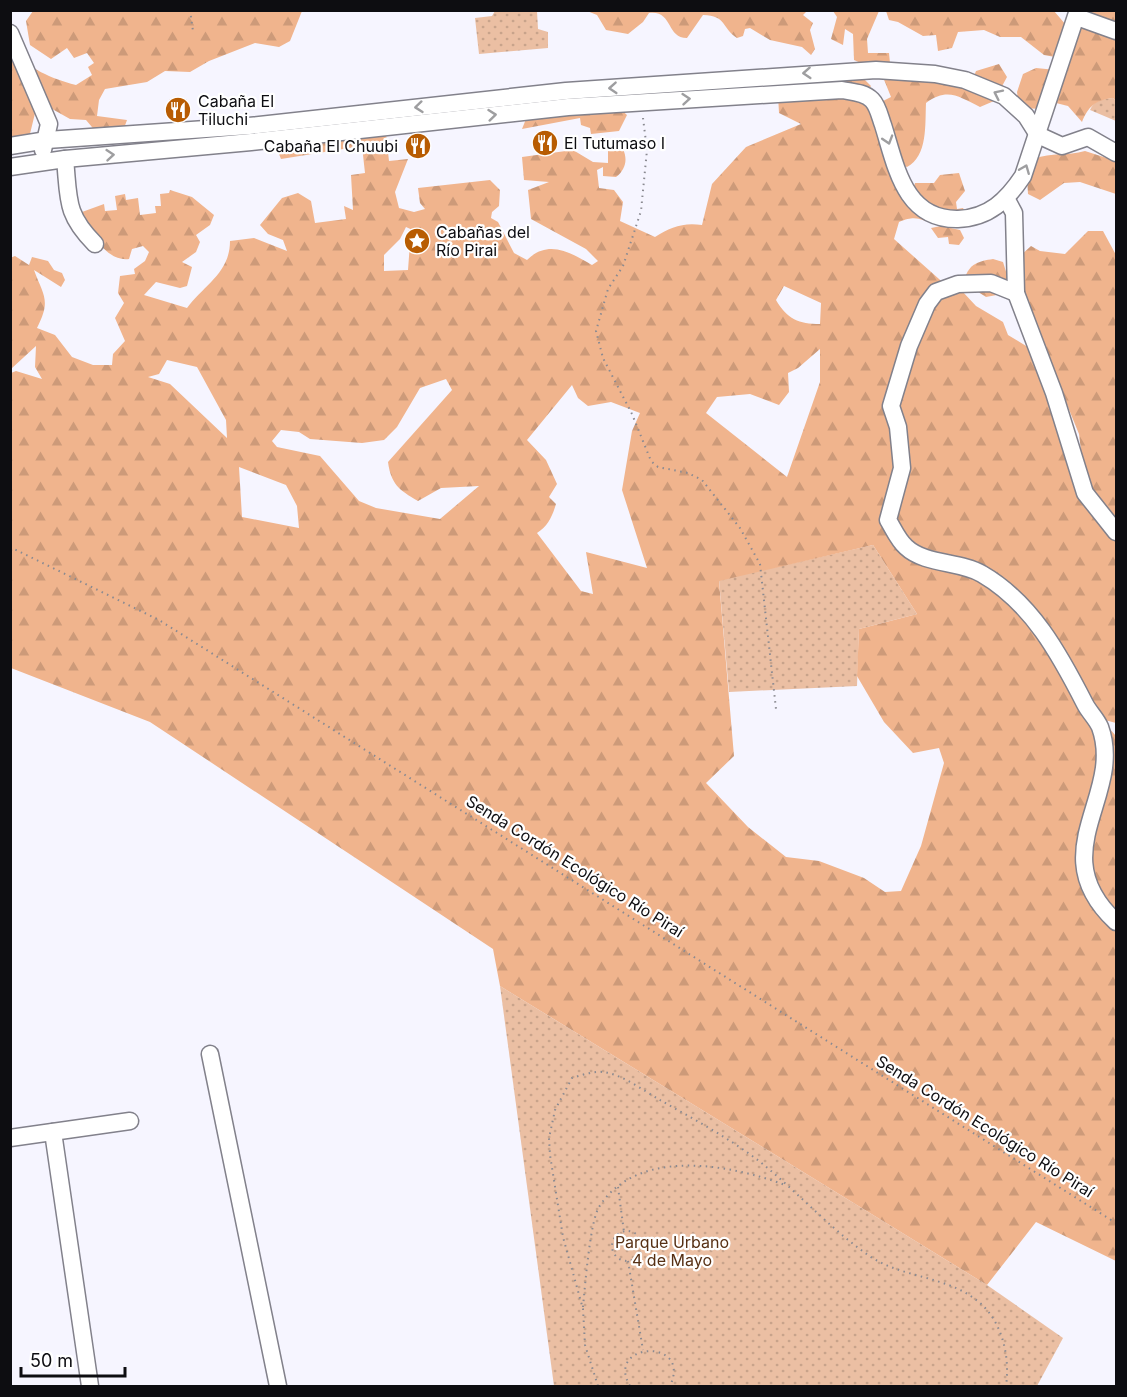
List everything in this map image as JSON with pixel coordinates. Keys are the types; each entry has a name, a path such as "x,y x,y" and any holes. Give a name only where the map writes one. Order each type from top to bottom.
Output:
{"street":[{"path":"467,110 566,91 770,84 859,92 872,100 879,113 902,186 914,203 928,213 947,219 963,219 980,215 1007,200 1023,176 1078,14 1116,31"},
{"path":"10,33 49,124 47,140 37,163"},
{"path":"859,92 876,70"},
{"path":"10,167 274,131 467,110 641,103 876,70 935,74 965,80 1004,96 1026,116 1038,135 1062,146 1088,137 1116,153"},
{"path":"10,146 47,140 274,131"},
{"path":"84,138 86,158"},
{"path":"65,159 70,211 82,231 95,244"},
{"path":"1007,200 1014,213 1016,293 1054,393 1085,493 1116,532"},
{"path":"1016,293 991,283 958,284 936,292 927,304 909,346 891,406 898,427 902,468 888,520 906,547 937,560 981,573 1015,598 1042,629 1078,687 1085,705 1099,724 1105,764 1089,818 1084,869 1093,895 1116,922"},
{"path":"210,1054 278,1386"},
{"path":"10,1138 130,1121"},
{"path":"53,1132 90,1386"}],"path":[{"path":"190,10 193,31"},
{"path":"641,103 647,150 641,211 623,266 608,289 596,331 603,358 632,414 651,460 658,467 688,473 702,480 740,528 760,564 776,709"},
{"name":"Senda Cordón Ecológico Río Piraí","path":"10,547 159,620 1116,1222"},
{"path":"583,1308 563,1237 549,1138 555,1110 572,1078 605,1072 641,1089 736,1145 788,1186 869,1256 911,1274 946,1282 980,1302 992,1316 1001,1336 1008,1374 1006,1386"},
{"path":"598,1386 585,1345 583,1308 589,1253 598,1208 618,1187 645,1170 713,1167 753,1173 788,1186"},
{"path":"618,1187 624,1232"},
{"path":"624,1232 634,1233 642,1244 638,1257 628,1261 619,1259 612,1246 616,1237 624,1232"},
{"path":"628,1261 643,1351"},
{"path":"630,1386 626,1375 627,1367 635,1354 643,1351 659,1351 671,1362 673,1378 670,1386"}],"green space":[{"path":"33,11 302,11 290,41 279,47 255,43 209,61 190,72 165,71 147,82 105,89 99,100 97,116 127,120 123,131 97,133 86,120 70,119 38,101 28,142 11,144 10,51 41,72 76,85 92,75 88,67 94,63 87,53 74,58 67,48 51,59 30,45 26,21"},
{"path":"495,11 537,11 538,29 548,32 548,48 479,54 475,18 492,16"},
{"path":"587,11 807,11 803,15 813,23 810,30 815,49 811,55 802,47 770,40 750,28 745,29 743,36 737,38 716,17 703,15 687,38 676,34 666,20 657,13 649,13 643,22 628,34 606,30 597,15"},
{"path":"833,11 879,11 867,39 868,53 889,53 890,63 894,63 895,69 972,81 976,71 999,64 1007,77 994,101 980,107 953,95 941,95 926,103 924,139 919,155 907,167 899,164 911,198 915,183 934,183 940,175 959,173 965,191 956,202 957,209 963,208 966,214 940,223 915,218 899,222 894,239 948,287 962,291 976,306 1003,322 1008,335 1031,349 1116,542 1116,723 1101,719 1116,736 1116,1261 1036,1222 987,1285 500,986 493,949 150,722 11,668 11,373 16,371 42,379 35,367 36,346 11,369 10,258 15,256 29,265 32,257 48,261 54,270 62,273 65,280 61,287 34,270 45,304 37,328 55,335 72,357 93,365 112,365 113,354 125,341 115,318 124,303 118,293 120,276 135,274 134,269 145,261 149,252 143,246 132,249 129,259 113,256 101,245 79,217 82,212 104,204 105,211 117,210 115,196 125,194 126,200 138,198 140,215 156,213 155,206 161,206 160,194 169,193 170,190 192,197 214,215 210,225 196,235 200,242 196,252 182,262 192,267 187,286 180,288 156,282 144,295 187,308 221,270 226,262 230,241 254,238 287,251 283,240 268,234 260,225 282,198 298,193 311,201 315,223 346,219 344,206 353,210 351,175 365,173 362,146 281,159 275,144 386,134 389,161 408,159 395,192 399,208 414,212 425,209 420,203 418,188 490,180 500,190 499,206 492,212 491,218 498,222 514,253 527,260 543,250 559,250 592,265 598,261 586,249 531,219 528,190 549,182 524,180 522,157 573,150 593,162 608,163 608,145 617,141 625,155 623,169 616,177 603,176 603,167 597,170 599,188 614,190 623,202 620,221 655,237 677,226 702,225 712,184 746,147 801,124 779,113 778,95 792,76 806,77 815,87 816,82 861,76 871,86 864,97 883,101 891,97 881,72 854,60 853,34 845,29 843,45 831,39 837,17","holes":["406,227 430,238 417,236 410,243 408,270 384,271 384,255 400,239","784,286 821,303 820,324 794,319 776,300","820,349 820,382 787,477 706,413 717,397 750,394 779,405 789,392 788,373 798,368","167,360 197,367 226,420 227,438 170,384 148,377 159,374","446,379 452,390 388,462 391,476 397,486 418,501 441,488 479,486 440,519 376,508 359,501 320,456 277,447 272,441 281,430 299,432 310,439 362,443 384,440 397,427 420,388","572,385 578,398 588,406 611,402 640,413 632,431 622,490 647,568 586,552 593,594 581,591 537,533 549,521 556,504 549,497 557,484 546,460 527,440","239,467 286,485 297,506 299,528 242,517","873,545 917,614 859,629 857,676 884,722 913,753 939,748 944,763 921,846 901,891 885,892 864,878 819,861 786,857 748,827 706,783 734,756 719,581"]},
{"path":"886,11 1054,11 1066,25 1091,18 1090,11 1116,11 1116,101 1113,98 1101,100 1090,108 1082,122 1068,106 1056,103 1044,109 1019,108 1017,92 1023,74 1036,68 1056,70 1055,57 1044,55 1021,37 1000,37 984,30 958,32 952,48 938,51 936,35 923,36 898,22 889,20"},
{"path":"1113,98 1116,101 1116,121 1090,110 1096,102"},
{"path":"619,108 627,115 619,131 591,134 590,128 581,125 580,118 522,129 526,119"},
{"path":"1085,151 1116,161 1116,194 1080,182 1064,183 1040,200 1028,194 1027,178 1034,159"},
{"path":"941,226 960,230 964,238 959,245 949,244 948,237 938,238 931,228"},
{"path":"1088,231 1103,231 1116,255 1116,525 1095,498 1083,467 1079,434 1021,292 1019,257 1031,246 1040,251 1065,254"},
{"path":"993,259 1003,262 1008,278 1002,294 986,297 972,288 965,278 969,269 975,264"},
{"path":"873,545 917,614 859,629 857,686 729,692 719,580"},
{"name":"Parque Urbano 4 de Mayo","path":"500,986 987,1285 1063,1338 1037,1386 554,1386"}],"place":[{"name":"Cabaña El Tiluchi","path":"178,110"},
{"name":"El Tutumaso I","path":"545,143"},
{"name":"Cabaña El Chuubi","path":"418,146"},
{"name":"Cabañas del Río Pirai","path":"417,241"}]}
